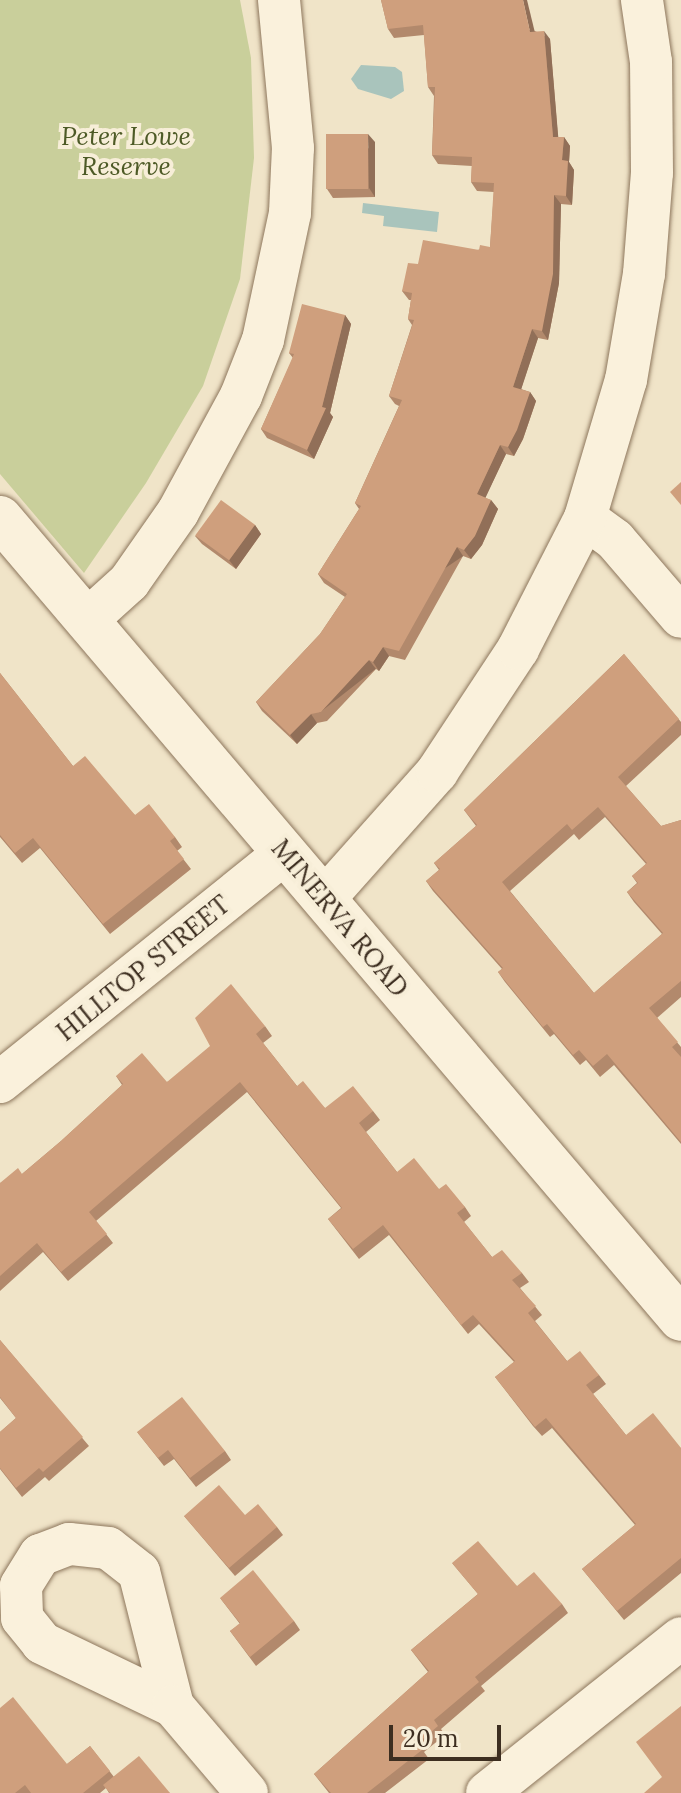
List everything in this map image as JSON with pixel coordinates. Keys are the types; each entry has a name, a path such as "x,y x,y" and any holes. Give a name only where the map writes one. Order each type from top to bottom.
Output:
{"street":[{"path":"87,620 129,582 178,512 235,409 263,340 290,213 293,148 279,0"},
{"path":"324,899 445,759 518,649 585,518 626,380 644,274 667,170 642,0"},
{"name":"MINERVA ROAD","path":"0,518 681,1319"},
{"path":"585,518 615,540 681,617"},
{"name":"HILLTOP STREET","path":"0,1082 285,853"},
{"path":"487,1793 681,1638"},
{"path":"173,1706 247,1793"}],"green space":[{"name":"Peter Lowe Reserve","path":"0,0 240,0 251,58 254,158 240,279 203,386 146,483 84,573 0,474"}],"water":[{"path":"361,65 395,67 402,72 404,91 391,99 358,89 351,79"},
{"path":"363,203 439,212 437,232 383,226 384,216 362,213"}],"building":[{"path":"381,0 523,0 530,32 544,31 553,137 564,137 562,160 568,161 566,196 554,195 553,274 542,331 532,329 513,387 530,392 517,430 508,447 500,445 477,494 491,500 475,536 464,550 457,547 399,651 383,647 373,662 369,660 321,712 311,714 290,735 256,702 320,634 347,594 318,574 361,506 355,503 402,400 389,396 414,320 408,319 412,293 402,291 408,263 418,264 423,240 479,250 480,245 490,247 494,183 471,182 472,157 432,155 435,87 428,87 423,25 388,29"},
{"path":"326,134 368,134 368,189 326,189"},
{"path":"302,304 345,315 322,407 326,408 307,450 261,429 294,354 289,353"},
{"path":"681,482 681,505 670,492"},
{"path":"221,500 255,525 229,560 195,536"},
{"path":"624,654 679,719 618,777 661,826 681,820 681,981 649,1008 678,1042 672,1047 681,1057 681,1142 607,1054 593,1066 579,1050 573,1055 547,1024 543,1027 498,972 503,968 426,881 440,869 434,863 477,825 464,810","holes":["598,807 647,863 632,876 638,883 627,892 663,933 594,993 502,882 567,824 572,830"]},
{"path":"0,673 73,766 85,756 135,815 149,804 175,837 170,841 184,859 103,924 33,838 15,853 0,835"},
{"path":"231,984 265,1026 256,1034 297,1086 303,1081 325,1108 353,1086 373,1111 359,1123 397,1172 414,1158 439,1189 446,1184 465,1207 457,1213 492,1257 502,1250 522,1273 512,1280 536,1306 528,1313 567,1361 580,1351 599,1375 586,1385 626,1435 653,1413 681,1448 681,1558 617,1611 582,1569 636,1524 546,1418 535,1427 495,1377 515,1361 473,1315 461,1325 383,1225 353,1249 328,1219 342,1208 240,1082 89,1212 107,1234 61,1272 37,1243 0,1276 0,1183 18,1168 22,1174 61,1141 123,1084 116,1076 142,1053 167,1082 210,1046 195,1018"},
{"path":"0,1340 83,1437 43,1472 39,1468 16,1488 0,1468 0,1432 16,1418 0,1397"},
{"path":"182,1397 225,1451 190,1478 168,1450 158,1458 137,1432"},
{"path":"219,1485 245,1515 258,1504 277,1527 229,1568 184,1516"},
{"path":"478,1541 517,1586 534,1572 562,1604 475,1677 479,1682 434,1720 438,1726 417,1744 422,1750 367,1793 331,1793 314,1774 429,1671 411,1650 478,1594 452,1563"},
{"path":"253,1570 294,1621 250,1657 230,1631 240,1623 220,1598"},
{"path":"13,1697 67,1764 90,1746 110,1771 83,1793 31,1793 25,1785 15,1793 0,1793 0,1708"},
{"path":"681,1706 681,1793 644,1793 662,1777 636,1742"},
{"path":"139,1756 170,1793 110,1793 103,1785"}]}
